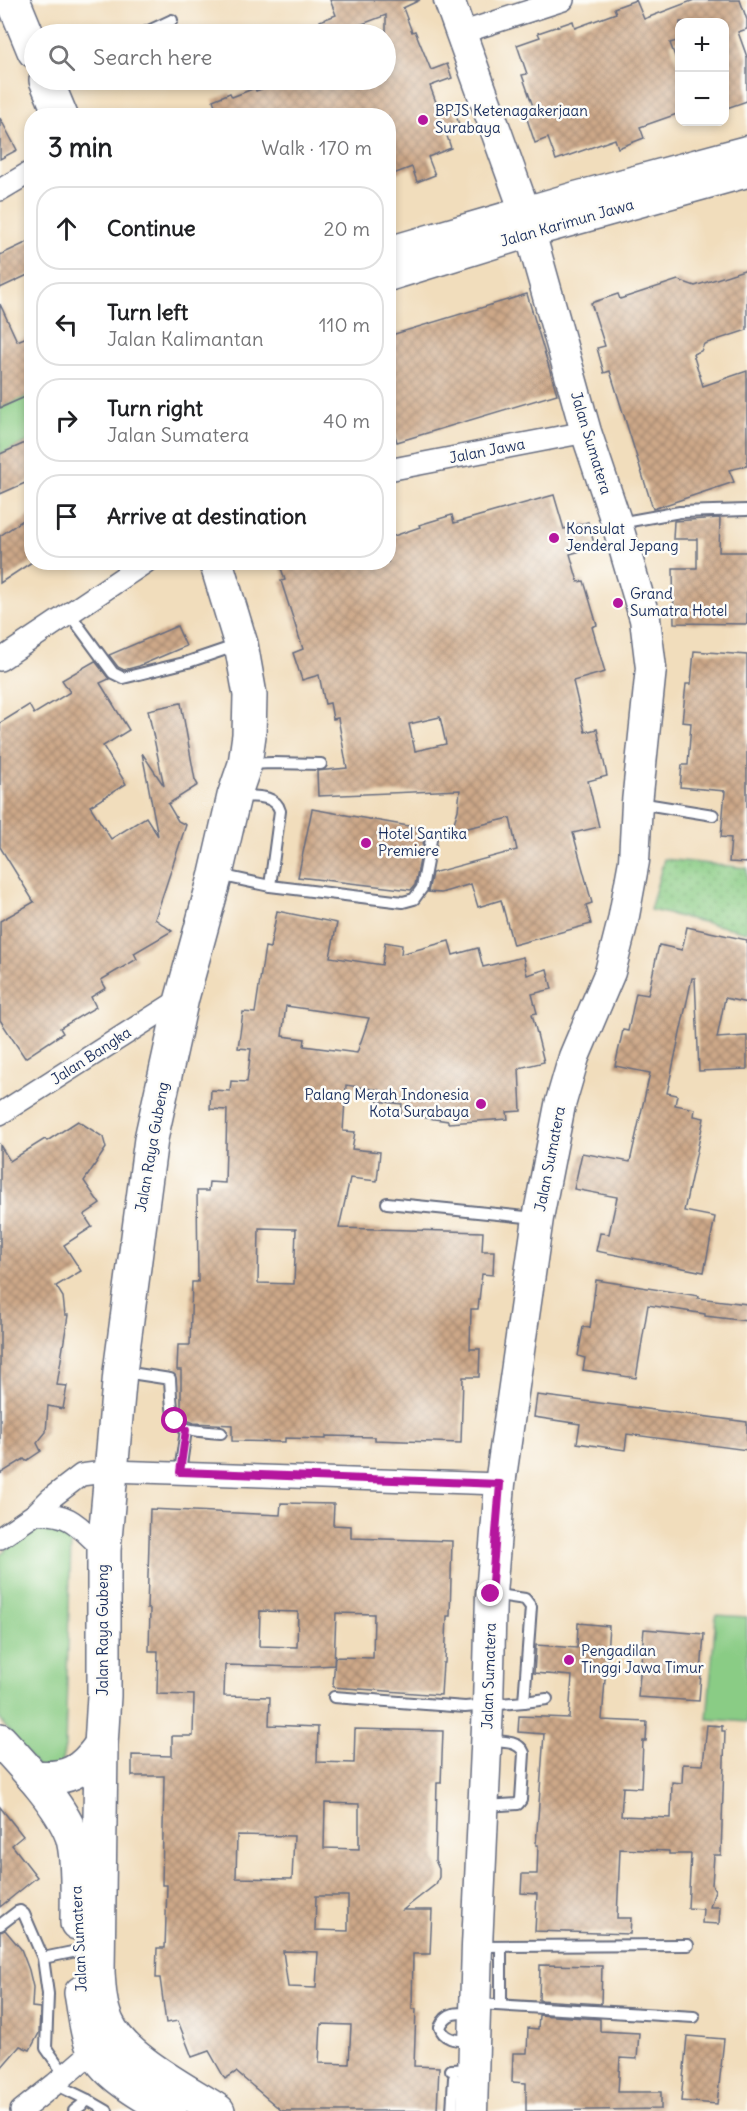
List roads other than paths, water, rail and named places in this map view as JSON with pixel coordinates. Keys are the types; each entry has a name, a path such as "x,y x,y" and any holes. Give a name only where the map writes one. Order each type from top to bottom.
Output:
{"highway":[{"path":"14,0 24,26"},
{"path":"51,90 58,108"},
{"name":"Jalan Raya Gubeng","path":"101,1745 104,1696 104,1550 120,1372 151,1139 182,998 216,874 234,796 245,765 249,735 250,695 241,644 218,570"},
{"name":"Jalan Sumatera","path":"0,1740 33,1777 63,1819 72,1838 75,1852 77,1951 87,2028 94,2050 112,2072 170,2111"},
{"path":"33,1777 54,1779 78,1770 85,1766 101,1745"},
{"name":"Jalan Sumatera","path":"101,1745 98,1972 102,2007 107,2023 122,2043 142,2060 218,2111"}],"street":[{"name":"Jalan Sumatera","path":"449,0 528,222 586,432 617,524 645,619 651,668 637,802 634,861 623,921 610,972 574,1057 560,1105 538,1218 500,1484 491,1594 489,1705 483,1806 489,1946 472,2041 472,2111"},
{"path":"461,33 563,0"},
{"name":"Jalan Karimun Jawa","path":"396,273 528,222 747,152"},
{"name":"Jalan Karimun Jawa","path":"396,250 747,172"},
{"path":"0,190 24,176"},
{"name":"Jalan Jawa","path":"396,468 586,432"},
{"path":"0,660 128,570"},
{"name":"Jalan Bangka","path":"0,1114 182,998"},
{"path":"0,1538 35,1514 51,1498 81,1475 111,1471 500,1484"},
{"path":"35,1514 53,1513 64,1516 104,1550"},
{"path":"21,2111 94,2050"}],"lane":[{"path":"163,24 172,20"},
{"path":"617,524 664,514 747,510"},
{"path":"69,613 113,673 123,678 189,662 241,644"},
{"path":"245,765 321,764"},
{"path":"234,796 273,799 278,804 280,811 270,886"},
{"path":"637,802 712,815"},
{"path":"216,874 270,886 403,902 414,899 422,888 431,840"},
{"path":"387,1203 538,1218"},
{"path":"120,1372 170,1379 172,1417 186,1430 221,1433"},
{"path":"180,1472 186,1430"},
{"path":"491,1594 525,1599 531,1607 524,1702"},
{"path":"334,1698 465,1707 547,1699"},
{"path":"0,1925 17,1911 21,1911 43,1958 48,1994 46,2048 60,2080 107,2111"},
{"path":"489,1946 688,1945"},
{"path":"43,1958 77,1951"},
{"path":"452,2111 472,2041 694,2017"},
{"path":"74,2111 88,2100"}],"place":[{"name":"BPJS Ketenagakerjaan Surabaya","path":"423,120"},
{"name":"Konsulat Jenderal Jepang","path":"554,538"},
{"name":"Grand Sumatra Hotel","path":"618,603"},
{"name":"Hotel Santika Premiere","path":"366,843"},
{"name":"Palang Merah Indonesia Kota Surabaya","path":"481,1104"},
{"name":"Pengadilan Tinggi Jawa Timur","path":"569,1660"}]}
